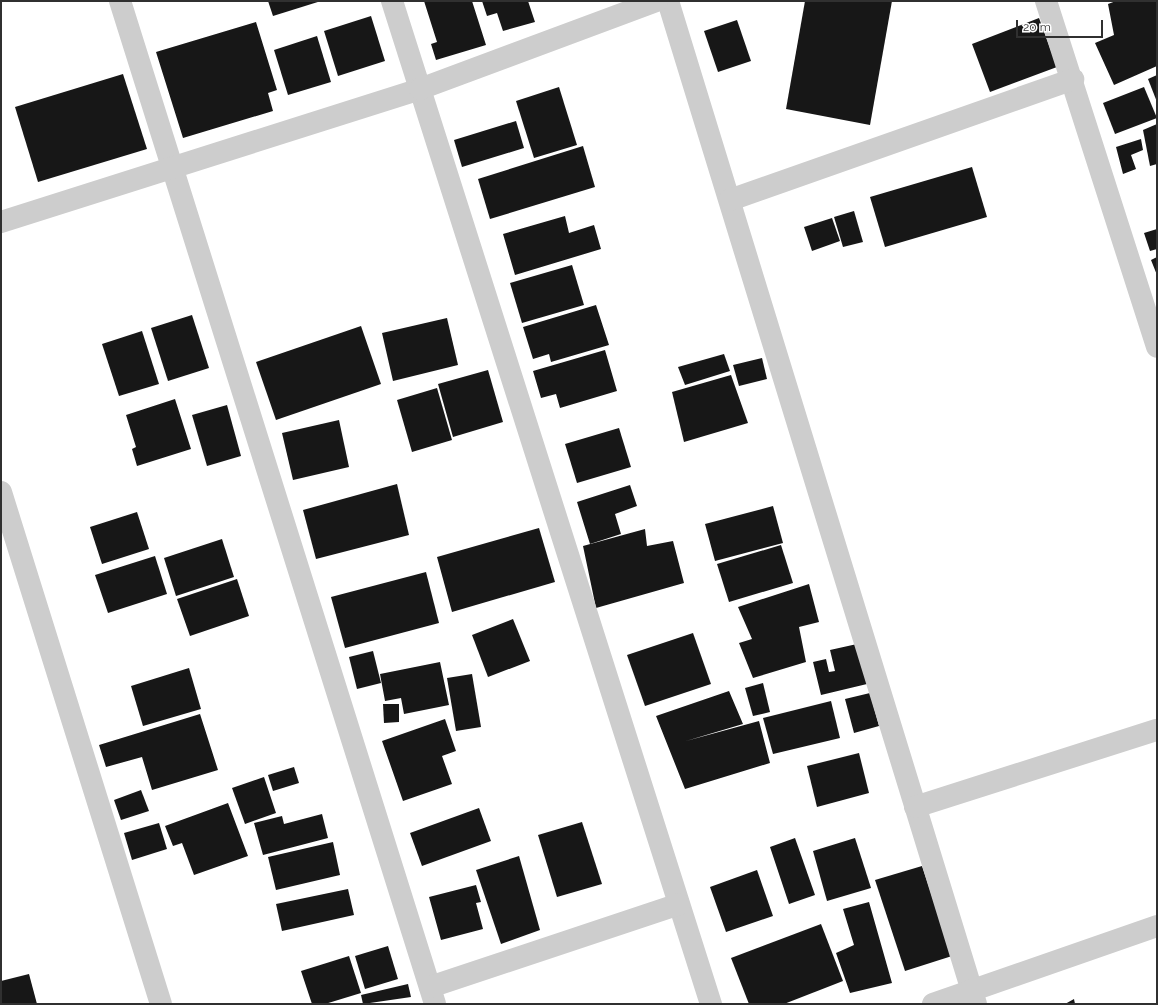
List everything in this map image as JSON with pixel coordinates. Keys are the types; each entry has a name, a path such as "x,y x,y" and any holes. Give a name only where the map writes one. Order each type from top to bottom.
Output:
{"street":[{"path":"120,1 174,167 432,995 679,904"},
{"path":"392,1 711,1004"},
{"path":"1,222 420,89 657,1"},
{"path":"668,1 974,998"},
{"path":"1046,1 1073,79 1157,348"},
{"path":"730,200 1073,79"},
{"path":"1,492 161,1004"},
{"path":"915,807 1157,730"},
{"path":"933,1004 974,998 1157,926"}],"building":[{"path":"268,1 321,1 273,16"},
{"path":"424,1 472,1 486,45 436,60 431,44 437,42"},
{"path":"482,1 528,1 535,22 503,31 497,13 487,16"},
{"path":"805,1 892,1 870,125 786,109"},
{"path":"1116,1 1156,1 1157,66 1114,85 1095,43 1114,35 1108,4"},
{"path":"371,16 385,61 338,76 324,31"},
{"path":"1039,18 1057,67 990,92 972,44"},
{"path":"737,20 751,61 718,72 704,31"},
{"path":"256,22 277,90 268,93 273,111 183,138 156,52"},
{"path":"317,36 331,82 288,95 274,50"},
{"path":"123,74 147,149 38,182 15,107"},
{"path":"1157,75 1157,102 1148,79"},
{"path":"559,87 577,145 534,158 516,101"},
{"path":"1144,87 1157,118 1115,134 1103,103"},
{"path":"516,121 524,148 462,167 454,140"},
{"path":"1157,124 1157,164 1150,166 1143,130"},
{"path":"1141,139 1143,150 1131,155 1136,169 1123,174 1116,147"},
{"path":"583,146 595,187 490,219 478,179"},
{"path":"972,167 987,217 885,247 870,197"},
{"path":"854,211 863,242 843,247 834,217"},
{"path":"565,216 569,233 594,225 601,249 515,275 503,234"},
{"path":"832,218 840,241 812,251 804,227"},
{"path":"1157,229 1157,249 1150,251 1144,233"},
{"path":"1157,257 1157,275 1151,260"},
{"path":"572,265 584,305 522,323 510,283"},
{"path":"596,305 609,345 551,362 549,354 533,359 523,327"},
{"path":"192,315 209,368 168,381 151,328"},
{"path":"447,318 458,365 393,381 382,333"},
{"path":"361,326 381,384 276,420 256,362"},
{"path":"142,331 159,384 119,396 102,344"},
{"path":"605,350 617,391 560,408 556,394 541,398 533,371"},
{"path":"724,354 730,371 685,385 678,367"},
{"path":"762,358 767,379 739,386 733,365"},
{"path":"488,370 503,422 453,437 438,384"},
{"path":"731,375 748,423 684,442 672,392"},
{"path":"437,388 452,440 412,452 397,400"},
{"path":"175,399 191,449 137,466 132,449 136,447 126,415"},
{"path":"227,405 241,456 207,466 192,415"},
{"path":"339,420 349,467 293,480 282,433"},
{"path":"619,428 631,467 577,483 565,444"},
{"path":"397,484 409,535 316,559 303,510"},
{"path":"630,485 637,506 615,514 621,534 590,544 577,502"},
{"path":"773,506 783,543 715,561 705,524"},
{"path":"137,512 149,549 102,564 90,527"},
{"path":"539,528 555,582 452,612 437,557"},
{"path":"645,529 647,546 673,541 684,583 596,608 583,546"},
{"path":"222,539 234,577 176,596 164,558"},
{"path":"781,545 793,583 729,602 717,564"},
{"path":"155,556 167,594 108,613 95,575"},
{"path":"426,572 439,623 345,648 331,597"},
{"path":"237,579 249,616 190,636 177,599"},
{"path":"809,584 819,622 799,627 806,662 753,678 739,643 752,639 738,607"},
{"path":"513,619 530,661 488,677 472,635"},
{"path":"693,633 711,684 645,706 627,655"},
{"path":"857,644 867,684 821,695 813,662 826,659 829,672 835,671 830,650"},
{"path":"373,651 381,683 357,689 349,657"},
{"path":"440,662 449,705 404,714 401,698 385,701 380,674"},
{"path":"189,668 201,709 143,726 131,686"},
{"path":"472,674 481,727 456,731 447,678"},
{"path":"763,683 770,712 753,716 745,688"},
{"path":"729,691 743,724 686,741 759,721 770,763 685,789 656,716"},
{"path":"870,693 879,726 854,733 845,699"},
{"path":"831,701 840,738 773,754 763,718"},
{"path":"383,704 399,704 399,722 384,723"},
{"path":"200,714 218,770 152,790 142,757 106,767 99,745"},
{"path":"445,719 456,751 442,756 452,784 403,801 382,741"},
{"path":"859,753 869,793 817,807 807,766"},
{"path":"294,767 299,783 273,791 268,775"},
{"path":"264,777 276,813 245,824 232,788"},
{"path":"141,790 149,811 121,820 114,800"},
{"path":"228,803 248,856 194,875 182,843 173,846 165,826"},
{"path":"479,808 491,841 422,866 410,833"},
{"path":"322,814 328,838 263,855 254,823 282,816 284,824"},
{"path":"582,822 602,884 557,897 538,835"},
{"path":"159,823 167,849 132,860 124,833"},
{"path":"795,838 815,895 789,904 770,847"},
{"path":"855,838 871,888 827,901 813,851"},
{"path":"333,842 340,875 276,890 268,857"},
{"path":"519,856 540,930 501,944 476,870"},
{"path":"922,866 952,956 905,971 875,880"},
{"path":"757,870 773,916 726,932 710,887"},
{"path":"476,885 481,902 476,903 483,929 441,940 429,897"},
{"path":"348,889 354,915 282,931 276,904"},
{"path":"869,902 892,983 850,993 836,953 854,945 843,909"},
{"path":"821,924 843,981 784,1004 749,1004 731,958"},
{"path":"388,946 398,979 365,989 355,956"},
{"path":"349,956 361,993 325,1004 312,1004 301,971"},
{"path":"29,974 37,1004 1,1004 1,981"},
{"path":"408,984 411,997 363,1004 361,995"},
{"path":"1074,999 1075,1004 1065,1004"}]}
